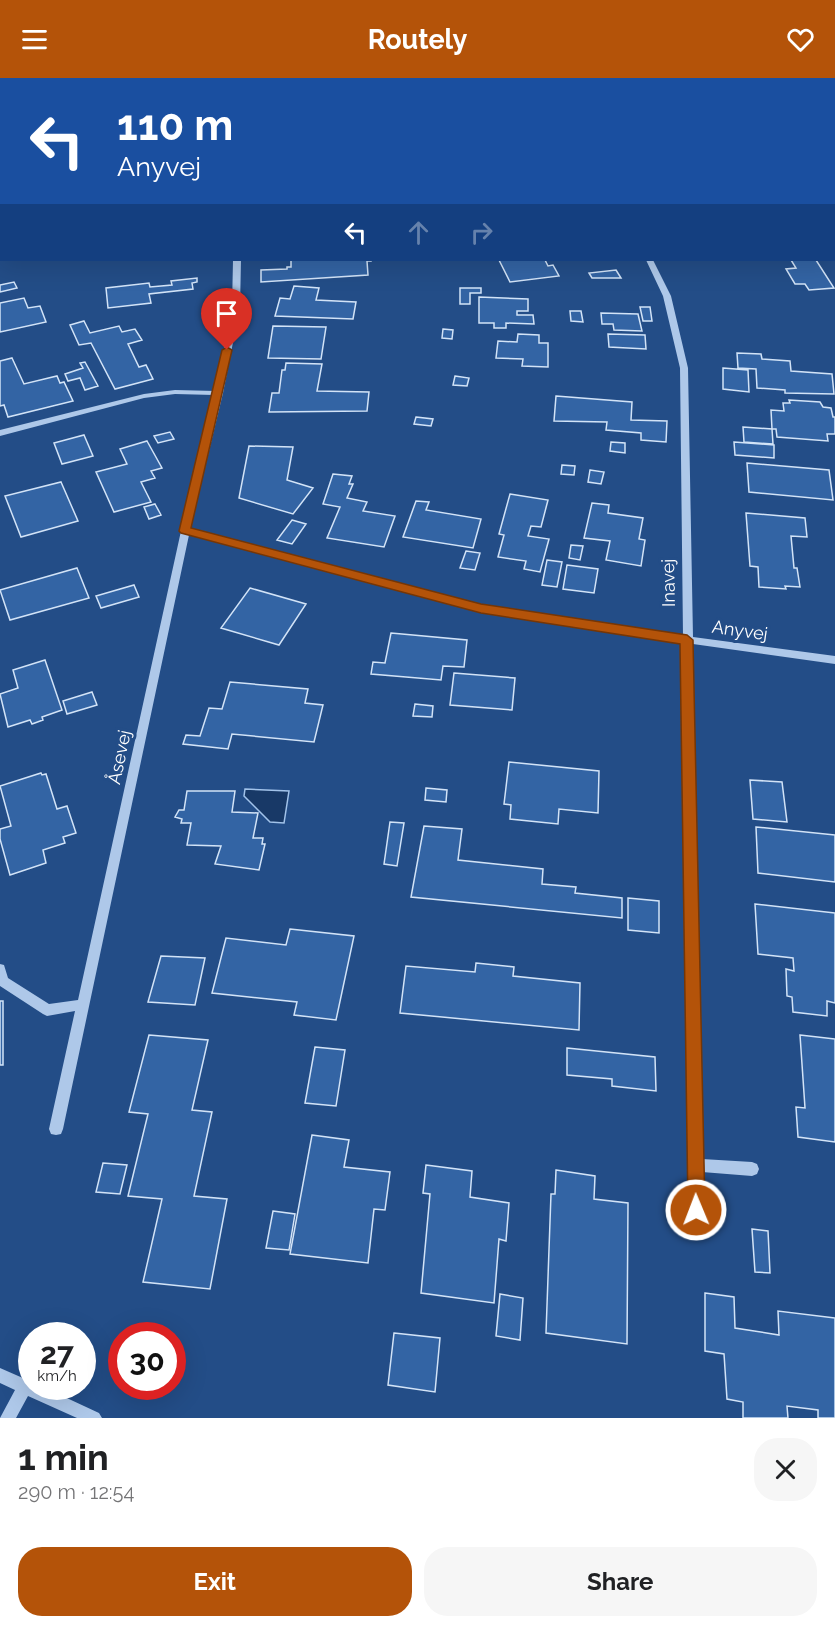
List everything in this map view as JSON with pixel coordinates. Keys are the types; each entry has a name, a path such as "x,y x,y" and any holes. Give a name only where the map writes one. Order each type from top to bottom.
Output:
{"street":[{"name":"Åsevej","path":"56,1129 185,531 219,393 236,307 237,261"},
{"name":"Inavej","path":"650,261 667,296 684,368 696,1210"},
{"path":"0,433 144,396 175,392 219,393"},
{"name":"Anyvej","path":"185,531 481,608 835,660"},
{"path":"0,969 3,981 47,1010 81,1005"},
{"path":"696,1165 752,1169"},
{"path":"0,1375 18,1385"},
{"path":"8,1418 18,1399"},
{"path":"52,1400 94,1418"}],"water":[{"path":"245,789 289,791 284,823 270,822 244,796"}],"building":[{"path":"291,261 367,261 368,275 261,282 261,270 291,267"},
{"path":"500,261 546,261 548,266 553,265 559,276 510,282"},
{"path":"792,261 817,261 834,288 809,290 805,284 795,284 786,269 796,268"},
{"path":"616,270 621,278 592,278 589,273"},
{"path":"197,278 197,282 192,283 193,289 149,294 151,303 108,308 106,288 149,283 150,287 172,285 171,281"},
{"path":"14,282 17,288 0,292 0,285"},
{"path":"294,286 319,288 316,300 356,302 353,319 275,316 280,298 290,299"},
{"path":"460,288 481,288 481,293 470,293 470,304 460,304"},
{"path":"479,297 528,299 528,311 517,311 517,315 533,315 534,324 506,323 506,328 494,328 494,323 479,323"},
{"path":"24,298 28,308 40,306 46,322 0,332 0,303"},
{"path":"640,307 650,307 652,321 643,321"},
{"path":"570,311 581,311 583,322 571,321"},
{"path":"601,313 638,314 642,331 614,330 613,324 602,324"},
{"path":"84,321 90,333 119,326 122,332 135,329 142,340 128,344 139,367 146,365 153,379 115,389 91,343 79,345 70,325"},
{"path":"273,326 326,327 321,359 268,358"},
{"path":"443,329 453,330 452,339 442,338"},
{"path":"518,334 539,335 539,343 548,343 548,367 522,366 523,359 496,358 498,341 517,342"},
{"path":"608,334 645,335 646,349 609,347"},
{"path":"737,353 761,354 762,359 790,361 791,371 832,374 834,394 785,393 785,390 757,388 756,369 738,368"},
{"path":"12,358 24,384 57,376 60,383 64,382 73,401 8,417 4,405 0,406 0,361"},
{"path":"85,362 98,386 85,390 80,378 68,381 65,374 83,368 80,363"},
{"path":"286,363 322,364 317,391 369,392 367,411 269,412 272,393 279,393 282,370 285,370"},
{"path":"723,368 748,370 749,392 723,389"},
{"path":"455,376 469,378 467,386 453,385"},
{"path":"556,396 632,402 631,420 667,421 666,442 641,440 641,433 606,430 607,422 554,421"},
{"path":"789,400 820,402 823,407 831,408 833,417 835,417 835,434 827,434 828,441 777,437 776,429 772,429 771,410 784,411 783,403 790,403"},
{"path":"416,417 433,419 431,426 414,424"},
{"path":"743,427 772,429 773,444 744,442"},
{"path":"170,432 174,439 158,443 154,436"},
{"path":"84,435 93,456 62,464 54,443"},
{"path":"147,441 162,468 151,471 155,478 141,482 151,502 114,512 96,472 127,464 120,449"},
{"path":"611,442 625,443 625,453 610,451"},
{"path":"734,442 774,445 774,458 735,455"},
{"path":"249,446 293,447 287,480 313,488 293,514 239,498"},
{"path":"747,463 829,470 833,500 749,492"},
{"path":"562,465 575,466 574,475 561,474"},
{"path":"590,470 604,472 601,484 588,482"},
{"path":"333,474 352,476 349,484 353,484 347,498 367,502 363,511 395,516 384,547 327,538 340,507 323,504"},
{"path":"61,482 78,521 21,537 5,496"},
{"path":"510,494 548,500 541,527 531,526 528,536 549,539 540,572 524,569 526,561 498,557 504,535 499,534"},
{"path":"416,501 429,502 426,510 481,519 473,548 403,537"},
{"path":"592,503 609,505 608,513 643,518 639,539 645,540 641,566 606,560 610,541 584,538"},
{"path":"155,504 161,515 149,519 144,507"},
{"path":"746,513 805,518 807,537 791,536 794,568 797,568 800,587 785,586 786,589 759,587 758,567 750,566"},
{"path":"292,520 306,524 292,544 277,540"},
{"path":"571,545 583,546 580,560 569,558"},
{"path":"466,551 480,553 475,570 460,568"},
{"path":"547,560 562,562 557,587 542,585"},
{"path":"567,565 598,569 594,593 563,589"},
{"path":"77,568 89,598 10,620 0,590"},
{"path":"134,585 139,597 101,608 96,596"},
{"path":"250,588 306,604 279,645 221,628"},
{"path":"391,633 467,640 464,667 443,666 441,680 371,674 373,662 385,663"},
{"path":"45,660 62,710 42,717 43,720 32,724 30,720 8,727 0,694 18,688 13,670"},
{"path":"454,673 515,678 512,710 450,705"},
{"path":"230,682 308,689 305,703 323,705 314,742 232,734 228,749 183,744 186,735 200,736 209,708 222,709"},
{"path":"92,692 97,705 67,714 63,701"},
{"path":"415,704 433,706 432,717 413,716"},
{"path":"509,762 599,771 598,813 559,809 558,824 510,819 511,805 504,804"},
{"path":"41,773 46,774 57,809 67,806 76,833 63,837 65,843 43,850 46,863 10,875 0,839 0,829 11,826 0,786"},
{"path":"750,780 782,782 787,822 753,819"},
{"path":"426,788 447,790 446,802 425,800"},
{"path":"187,791 235,791 232,812 258,813 253,838 263,838 262,844 265,844 259,870 215,864 221,846 187,845 191,823 181,823 182,819 175,817 179,810 184,810"},
{"path":"390,822 404,823 397,866 384,864"},
{"path":"424,826 462,829 458,860 543,869 542,884 576,887 575,893 622,898 622,918 411,897"},
{"path":"756,827 835,835 835,882 758,873"},
{"path":"628,898 659,901 659,933 628,930"},
{"path":"755,904 835,913 835,1003 827,1001 827,1016 793,1012 792,997 787,996 786,969 794,971 793,958 758,954"},
{"path":"290,929 354,936 336,1020 294,1015 297,1002 212,993 226,938 286,945"},
{"path":"161,956 205,958 195,1005 148,1002"},
{"path":"476,963 514,967 513,976 580,983 579,1030 400,1013 406,966 475,972"},
{"path":"0,1001 3,1001 3,1065 0,1065"},
{"path":"149,1035 208,1040 192,1110 212,1112 194,1196 227,1199 210,1289 143,1282 162,1199 128,1196 148,1114 129,1112"},
{"path":"800,1035 835,1039 835,1142 798,1137 796,1107 805,1108"},
{"path":"315,1047 345,1050 336,1106 305,1103"},
{"path":"567,1048 655,1057 656,1091 612,1086 612,1079 567,1075"},
{"path":"312,1135 349,1140 344,1167 390,1172 385,1210 374,1209 368,1263 290,1254"},
{"path":"103,1163 127,1165 120,1194 96,1192"},
{"path":"426,1165 472,1171 470,1197 509,1203 506,1241 499,1239 494,1303 421,1293 430,1194 423,1193"},
{"path":"556,1170 595,1176 594,1199 628,1203 627,1344 546,1333 551,1194 555,1194"},
{"path":"273,1211 295,1214 289,1250 266,1248"},
{"path":"752,1229 768,1231 770,1273 755,1272"},
{"path":"705,1293 734,1297 735,1328 779,1335 778,1311 835,1318 835,1418 818,1418 818,1410 787,1406 788,1418 743,1418 743,1402 727,1399 724,1354 705,1351"},
{"path":"500,1294 523,1298 520,1340 496,1336"},
{"path":"394,1333 440,1338 435,1392 388,1385"}],"route":[{"path":"227,350 219,393 185,531 481,608 687,640 696,1210"}]}
